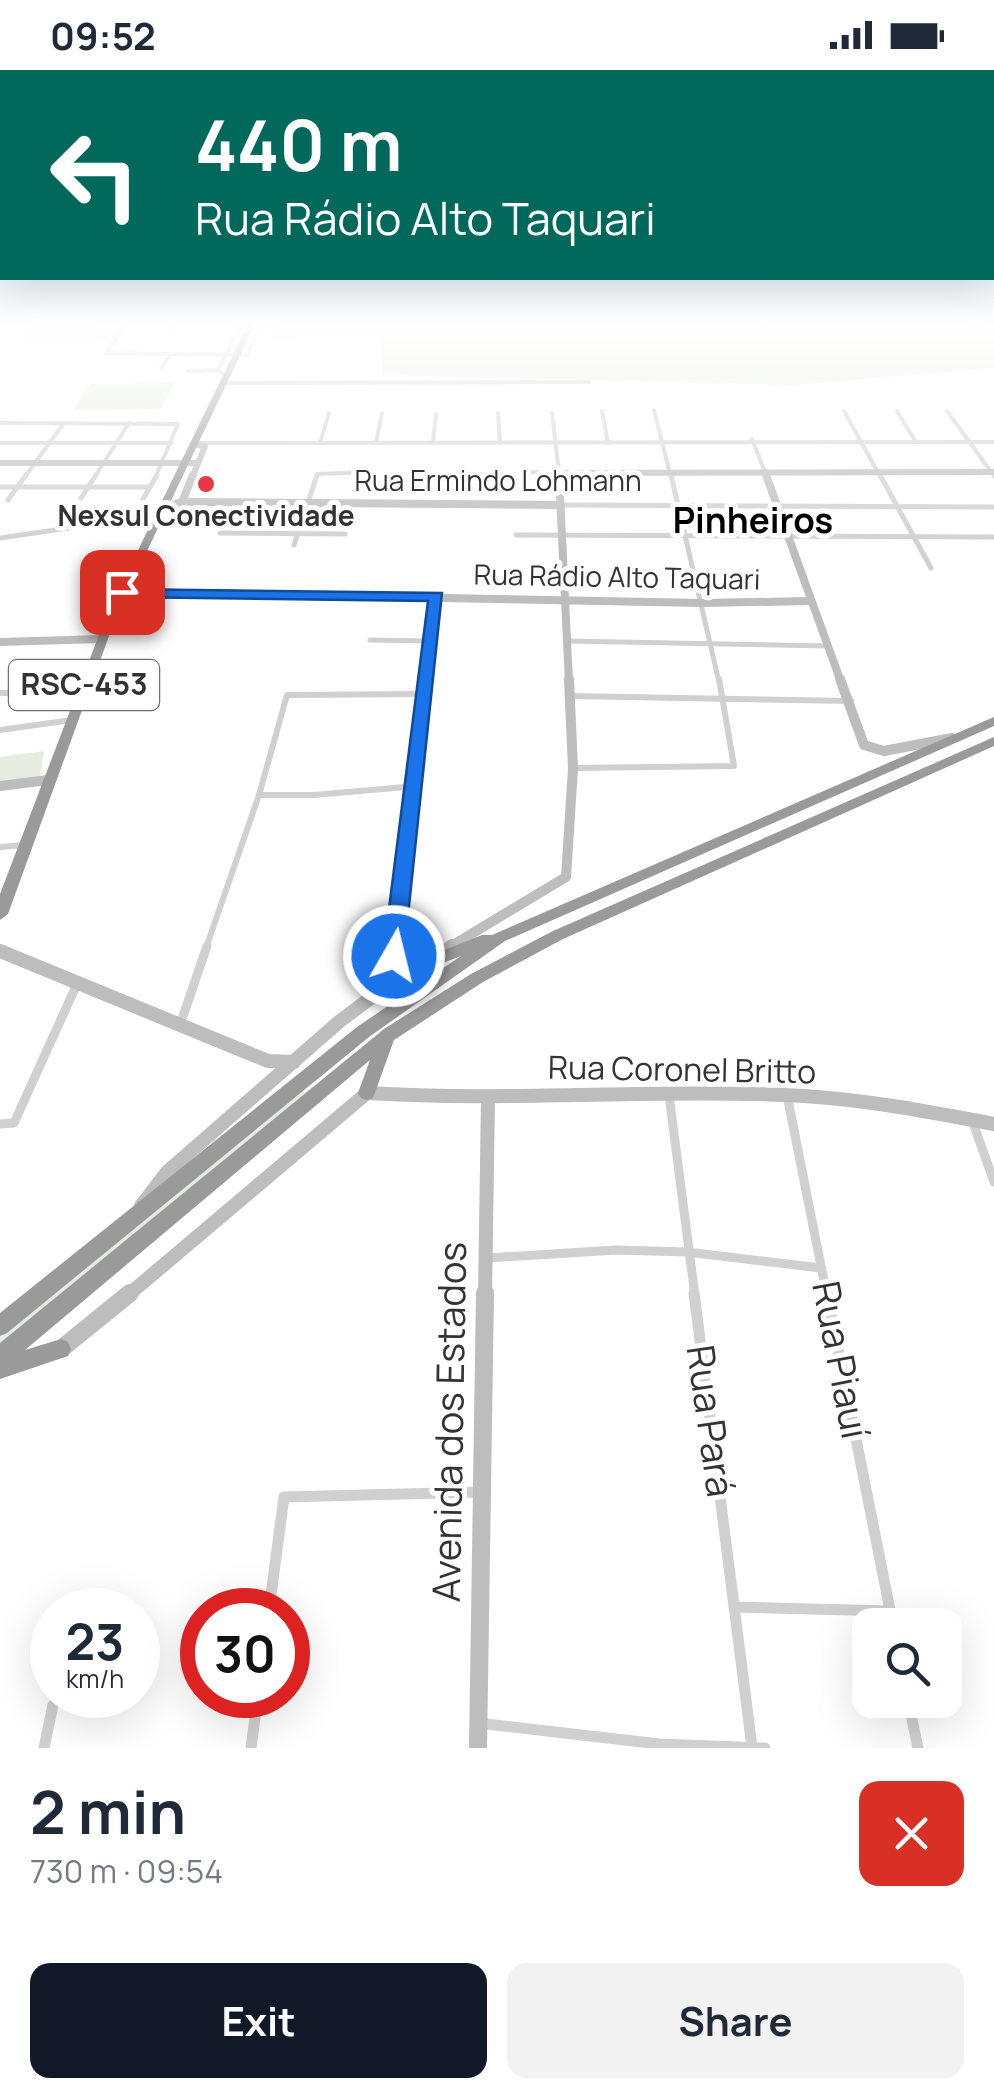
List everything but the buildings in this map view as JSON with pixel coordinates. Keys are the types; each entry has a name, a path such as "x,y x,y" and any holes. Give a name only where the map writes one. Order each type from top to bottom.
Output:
{"highway":[{"name":"RSC-453","path":"0,914 102,639 165,507 192,463 219,398"},
{"path":"0,1326 364,1032 500,937 994,721"},
{"path":"0,1356 390,1034 476,978 544,942 994,741"},
{"path":"436,960 475,942 500,937"},
{"path":"367,1093 376,1060 390,1034"},
{"path":"0,1368 61,1350"}],"street":[{"path":"573,768 734,766 736,761 703,604 654,410"},
{"path":"602,411 608,442"},
{"path":"844,411 930,568"},
{"path":"896,411 916,441"},
{"path":"946,411 993,473"},
{"path":"321,441 328,413"},
{"path":"377,441 382,413"},
{"path":"498,413 500,442"},
{"path":"136,1214 167,1172 340,1020 388,985 436,960 448,948 566,877 570,865 573,768 563,535 552,413"},
{"path":"433,441 436,414"},
{"path":"0,423 179,425 143,499"},
{"path":"8,500 64,423"},
{"path":"81,498 129,424"},
{"path":"752,441 851,700 860,739 869,748 884,751 952,738"},
{"path":"201,442 994,441"},
{"path":"0,443 171,444"},
{"path":"0,463 192,463 182,502"},
{"path":"294,544 317,474 368,472"},
{"path":"529,472 993,473"},
{"path":"0,487 150,487"},
{"name":"Rua Ermindo Lohmann","path":"165,507 182,502 994,506"},
{"path":"0,538 52,528 104,526 138,518 158,521"},
{"path":"220,533 345,534"},
{"path":"516,535 994,538"},
{"name":"Rua Rádio Alto Taquari","path":"122,592 703,604 811,601"},
{"path":"388,985 417,786 436,596"},
{"path":"0,642 102,639"},
{"path":"370,640 431,642"},
{"path":"567,641 829,646"},
{"path":"0,694 20,692"},
{"path":"180,1025 258,796 284,700 292,693 425,694"},
{"path":"570,696 851,700"},
{"path":"0,730 72,720"},
{"path":"0,786 48,780"},
{"path":"258,796 314,796 417,786"},
{"path":"0,847 24,845"},
{"path":"1,953 268,1061 294,1062"},
{"path":"394,956 419,969"},
{"path":"0,1124 14,1123 77,984"},
{"path":"268,1061 278,1076"},
{"path":"61,1350 367,1093"},
{"name":"Rua Coronel Britto","path":"367,1093 488,1097 787,1095 882,1104 994,1124"},
{"name":"Rua Pará","path":"668,1095 752,1747"},
{"name":"Rua Piauí","path":"787,1095 890,1608"},
{"name":"Avenida dos Estados","path":"478,1748 488,1097"},
{"path":"972,1120 994,1182"},
{"path":"486,1258 616,1250 687,1252 821,1268"},
{"path":"272,1588 284,1497 482,1492"},
{"path":"734,1607 852,1615"},
{"path":"44,1748 50,1718"},
{"path":"251,1748 255,1718"},
{"path":"912,1718 918,1748"},
{"path":"478,1723 659,1746 765,1748"}],"shaded area":[{"path":"81,398 166,398 161,409 73,410"},
{"path":"44,751 40,777 0,782 0,757"},
{"path":"299,1089 308,1095 0,1344 0,1331"}],"place":[{"name":"Nexsul Conectividade","path":"206,484"}],"district":[{"name":"Pinheiros","path":"753,521"}],"route":[{"path":"122,592 436,596 417,786 394,956"}]}
